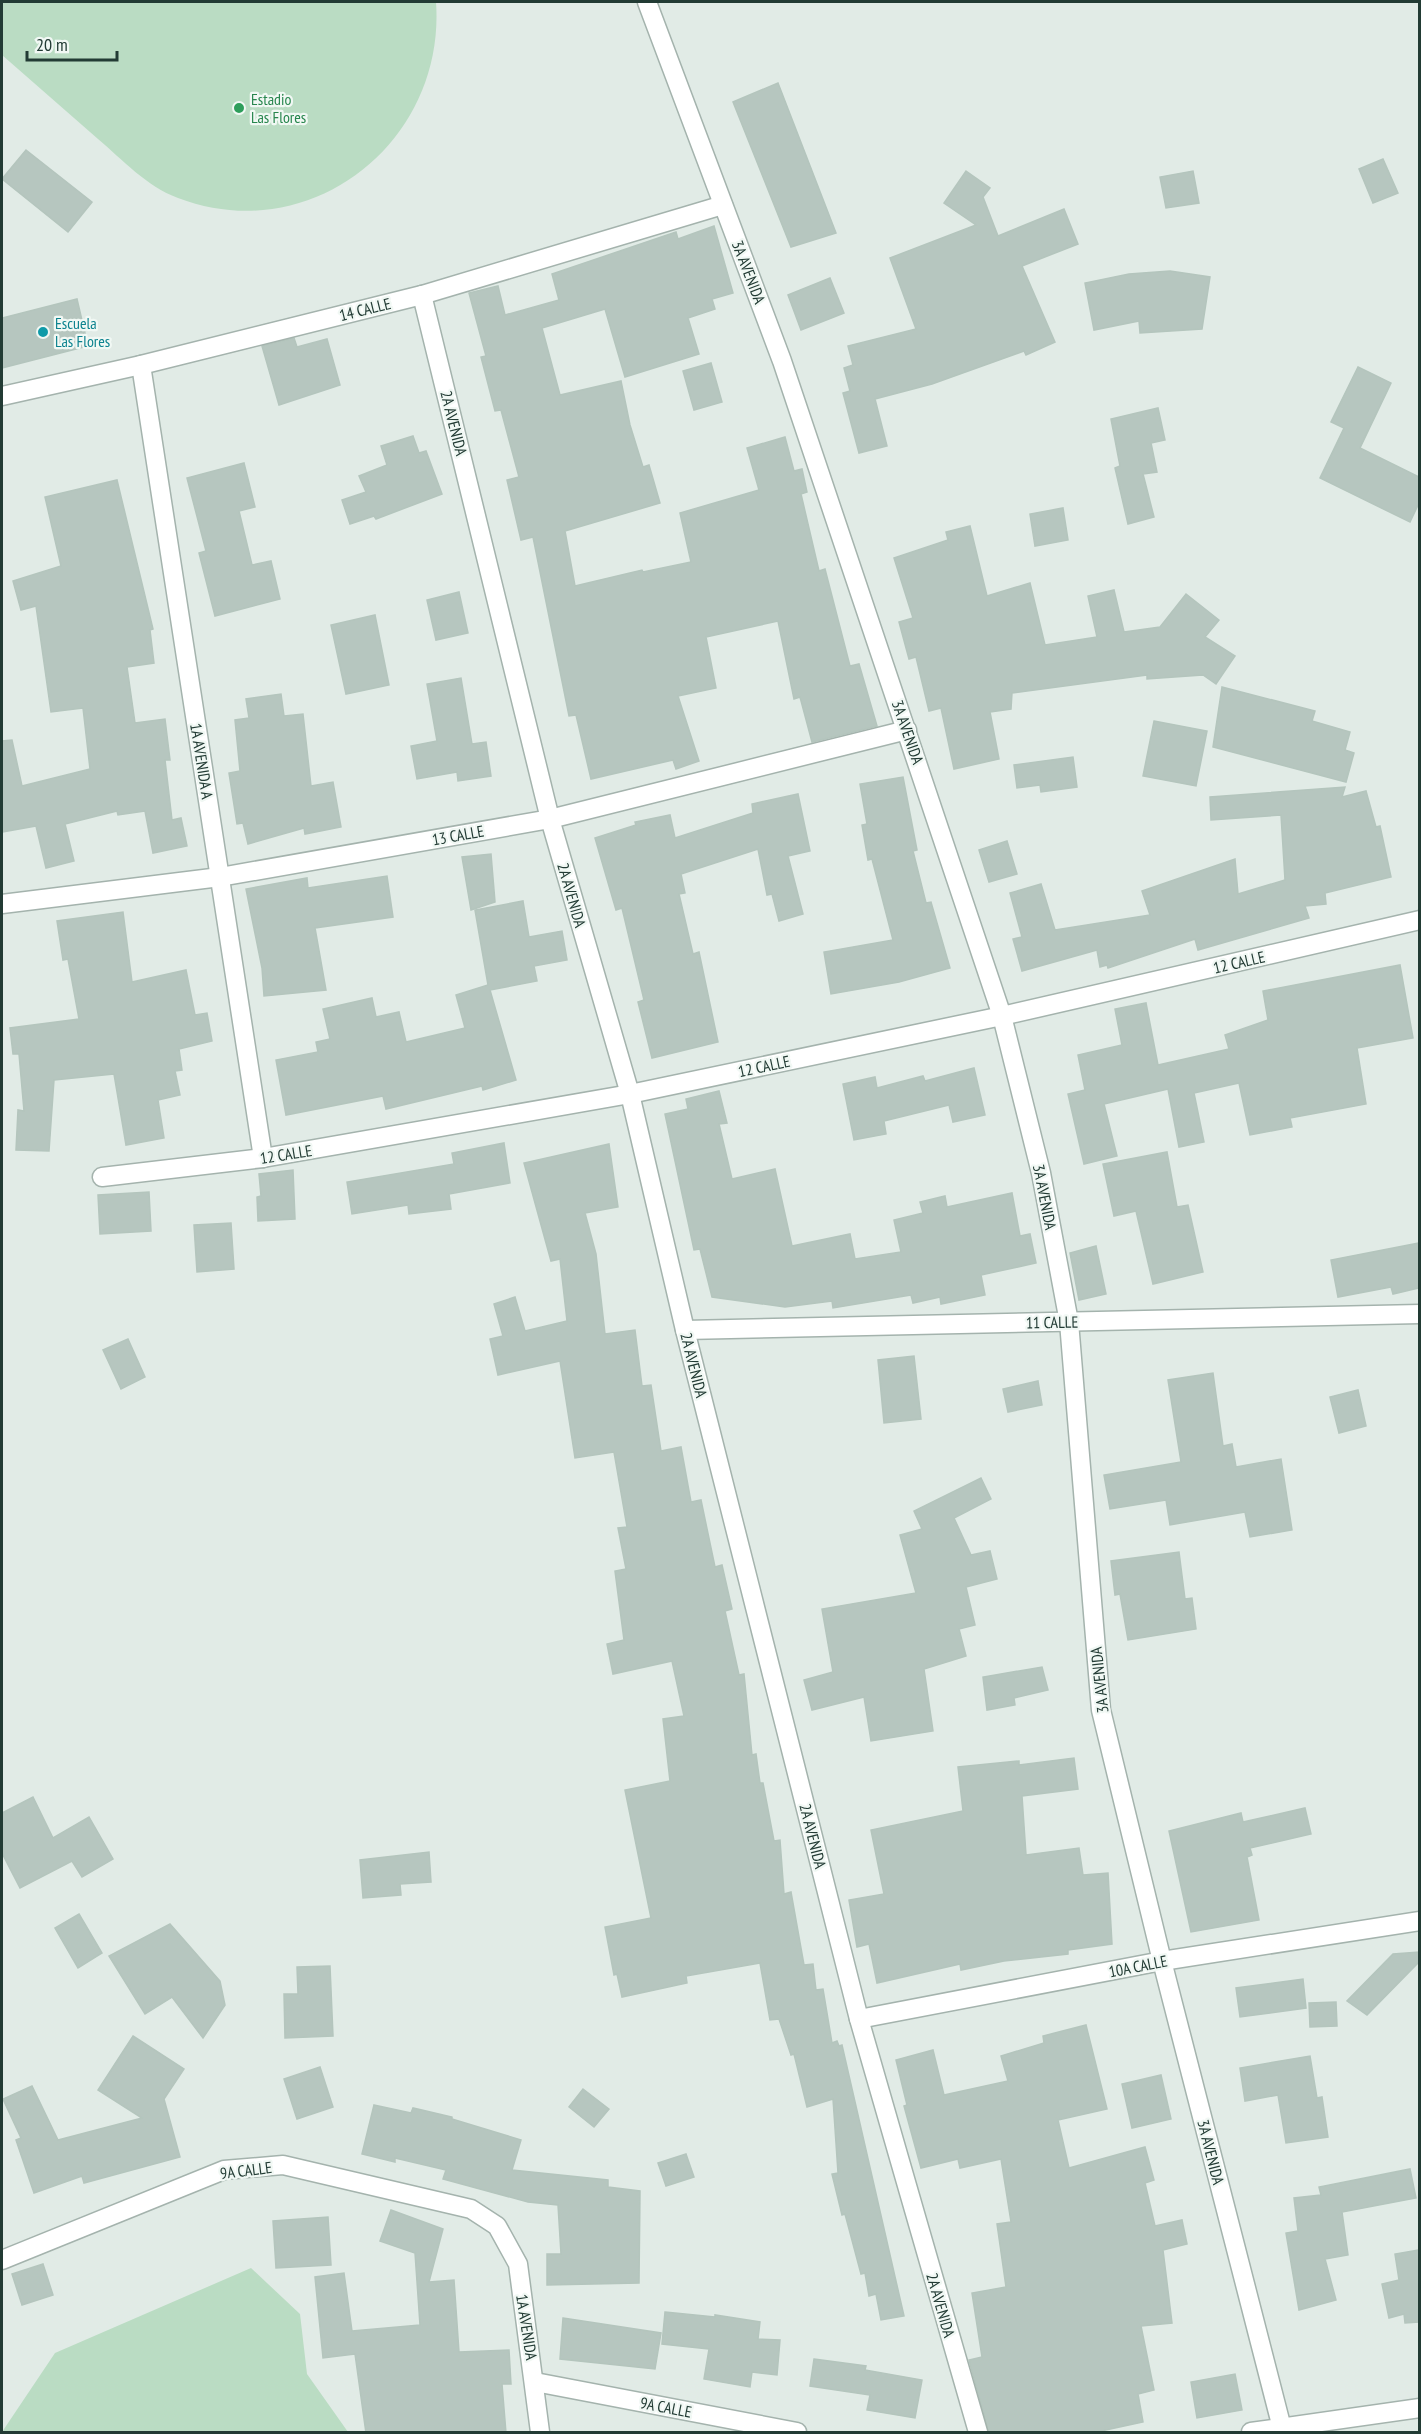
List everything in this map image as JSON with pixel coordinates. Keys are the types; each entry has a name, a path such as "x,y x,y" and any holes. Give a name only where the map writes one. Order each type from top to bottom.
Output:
{"street":[{"name":"3A AVENIDA","path":"646,2 782,361 825,494 908,730 1002,1016 1041,1173 1069,1322 1101,1710 1161,1961 1283,2430"},
{"name":"14 CALLE","path":"2,396 141,365 422,295 723,205"},
{"name":"2A AVENIDA","path":"422,295 550,819 630,1094 685,1330 859,2019 978,2433"},
{"name":"1A AVENIDA A","path":"141,365 263,1158"},
{"name":"13 CALLE","path":"2,904 219,877 550,819 908,730"},
{"name":"12 CALLE","path":"102,1177 263,1158 630,1094 1002,1016 1419,921"},
{"name":"11 CALLE","path":"685,1330 1419,1314"},
{"name":"10A CALLE","path":"859,2019 1161,1961 1419,1921"},
{"name":"9A CALLE","path":"2,2260 224,2170 283,2165 471,2209 496,2226"},
{"name":"1A AVENIDA","path":"496,2226 518,2264 536,2382 540,2433"},
{"name":"9A CALLE","path":"536,2382 797,2433"},
{"path":"1251,2433 1419,2408"}],"green space":[{"name":"Estadio Las Flores","path":"2,2 436,2 433,52 419,98 394,139 361,171 321,195 276,208 228,210 178,198 145,180 2,55"},
{"path":"251,2268 300,2314 307,2374 348,2432 2,2432 55,2353"}],"building":[{"path":"778,83 836,233 791,247 733,102"},
{"path":"26,150 92,202 68,232 2,179"},
{"path":"1383,159 1398,193 1373,203 1359,169"},
{"path":"966,171 990,188 983,197 998,236 1064,209 1078,244 1022,266 1055,342 1026,355 1024,351 932,384 875,399 887,446 859,453 843,393 850,391 844,368 853,365 848,346 916,329 890,258 976,225 944,203"},
{"path":"1193,171 1199,203 1166,208 1160,177"},
{"path":"714,226 733,293 712,299 715,309 688,318 699,354 625,377 605,309 542,328 560,395 621,381 630,425 643,467 649,465 660,503 565,531 575,586 642,570 643,572 691,562 680,513 759,490 747,448 785,437 794,471 802,469 807,492 801,494 819,571 825,569 850,666 859,664 877,726 812,742 800,697 794,699 778,621 706,637 716,688 678,696 699,761 676,769 673,760 591,779 576,715 569,716 533,537 521,540 507,480 519,477 501,410 495,411 481,357 486,356 469,293 498,286 505,315 559,300 552,274 676,232 678,239"},
{"path":"1170,271 1210,277 1202,329 1140,333 1139,321 1094,330 1085,283 1129,274"},
{"path":"830,278 844,313 801,330 788,295"},
{"name":"Escuela Las Flores","path":"77,299 88,346 2,368 2,318"},
{"path":"294,338 297,347 327,339 340,385 279,405 262,346"},
{"path":"711,363 722,402 694,410 683,371"},
{"path":"1358,367 1391,383 1360,448 1419,477 1419,503 1410,522 1320,478 1344,428 1331,422"},
{"path":"1158,408 1165,440 1151,443 1157,472 1143,474 1154,517 1128,524 1115,468 1120,466 1111,419"},
{"path":"413,436 419,453 426,451 442,494 376,519 374,516 350,524 342,500 366,492 359,476 387,465 381,446"},
{"path":"244,463 255,507 239,511 252,565 271,561 280,599 215,616 199,553 206,551 187,478"},
{"path":"117,480 153,629 150,630 154,663 127,667 135,723 165,719 170,760 165,760 172,820 181,818 187,846 153,853 145,811 118,815 117,811 65,824 74,861 46,868 36,826 2,832 2,741 12,740 22,786 90,769 83,708 51,712 36,606 21,610 13,581 61,566 45,497"},
{"path":"1063,508 1068,540 1035,546 1030,514"},
{"path":"970,526 987,596 1030,583 1045,645 1097,637 1088,596 1114,590 1124,632 1160,627 1186,594 1219,620 1205,637 1235,656 1216,684 1203,675 1147,679 1147,675 1012,693 1011,709 990,712 999,759 954,769 941,708 929,711 916,657 909,659 899,622 913,618 894,558 948,540 946,532"},
{"path":"459,592 468,633 436,640 427,600"},
{"path":"375,615 389,685 346,694 331,625"},
{"path":"461,678 472,744 486,742 491,776 458,781 457,772 417,779 411,746 437,741 427,684"},
{"path":"1222,687 1315,711 1312,721 1350,732 1345,750 1354,753 1346,782 1213,747"},
{"path":"281,694 284,716 303,714 311,786 333,782 341,827 305,834 304,828 248,844 243,823 237,824 229,773 240,771 235,720 249,718 246,699"},
{"path":"1154,721 1207,731 1196,786 1143,776"},
{"path":"1073,757 1077,787 1041,792 1040,785 1017,788 1014,765"},
{"path":"903,777 917,850 913,851 926,903 931,902 950,968 899,982 831,994 824,952 893,940 872,859 868,860 862,825 867,824 860,784"},
{"path":"1345,787 1342,797 1366,791 1376,827 1380,826 1391,877 1325,893 1326,904 1305,906 1309,918 1198,950 1195,939 1108,968 1107,965 1100,967 1097,950 1022,971 1013,939 1022,937 1010,893 1041,884 1055,930 1150,915 1142,891 1235,859 1238,894 1285,880 1281,815 1211,820 1210,797"},
{"path":"798,794 810,851 788,856 803,914 779,921 772,894 767,895 758,849 681,874 685,893 679,894 693,954 699,952 718,1042 652,1058 638,1002 644,1000 622,908 616,910 595,838 636,825 635,822 670,815 675,838 753,813 752,804"},
{"path":"1007,841 1017,874 989,882 979,850"},
{"path":"491,854 495,902 471,910 462,857"},
{"path":"387,876 393,917 315,928 326,990 264,996 262,968 246,889 307,878 308,888"},
{"path":"523,901 529,937 562,931 567,960 534,966 537,981 490,990 516,1080 483,1090 482,1086 386,1109 383,1096 286,1115 276,1060 318,1052 316,1042 330,1039 323,1009 372,998 376,1017 399,1012 406,1042 465,1028 456,995 488,985 475,910"},
{"path":"123,912 132,982 186,970 195,1015 207,1013 212,1041 179,1049 182,1070 175,1071 180,1095 158,1100 164,1138 126,1145 114,1074 54,1080 49,1151 16,1150 18,1110 24,1111 19,1054 13,1054 10,1028 79,1019 68,959 63,960 57,921"},
{"path":"1400,965 1413,1038 1357,1048 1366,1104 1290,1118 1292,1127 1250,1135 1239,1083 1194,1093 1204,1142 1179,1147 1168,1089 1104,1104 1117,1156 1084,1164 1068,1094 1085,1090 1078,1055 1122,1045 1115,1009 1146,1003 1158,1065 1229,1049 1225,1035 1268,1020 1263,991"},
{"path":"974,1068 985,1115 953,1122 949,1105 884,1121 886,1134 854,1140 843,1084 875,1077 877,1088 923,1076 925,1081"},
{"path":"719,1091 727,1123 719,1124 732,1179 775,1169 792,1246 850,1234 855,1259 901,1252 894,1220 923,1213 920,1202 945,1196 947,1207 1012,1193 1020,1236 1030,1234 1036,1263 981,1275 985,1295 941,1304 940,1297 913,1303 911,1295 833,1308 832,1301 785,1307 712,1297 700,1249 694,1250 665,1114 688,1109 686,1099"},
{"path":"504,1143 510,1183 449,1194 451,1209 409,1214 408,1205 352,1214 347,1182 454,1164 452,1153"},
{"path":"609,1144 618,1207 585,1213 596,1254 605,1334 635,1330 642,1386 651,1385 661,1451 681,1447 691,1502 701,1500 715,1567 722,1565 732,1609 725,1611 739,1675 744,1674 752,1755 756,1754 760,1783 763,1783 774,1841 780,1840 784,1894 791,1892 804,1965 813,1964 816,1990 823,1989 832,2043 837,2041 839,2046 842,2045 904,2316 881,2320 876,2294 869,2296 865,2273 861,2274 845,2214 842,2215 832,2174 838,2173 833,2099 807,2107 794,2054 791,2055 779,2019 770,2020 760,1963 686,1976 687,1983 622,1997 617,1974 614,1975 605,1927 651,1918 625,1790 670,1781 663,1719 684,1716 672,1661 613,1674 607,1644 624,1640 615,1571 626,1569 618,1528 627,1527 614,1452 575,1458 560,1361 498,1375 490,1339 503,1336 494,1304 515,1297 525,1331 567,1321 560,1259 551,1261 524,1163"},
{"path":"1167,1152 1177,1207 1188,1205 1203,1272 1153,1284 1136,1211 1114,1216 1103,1164"},
{"path":"293,1170 295,1219 258,1221 257,1197 261,1196 259,1174"},
{"path":"149,1192 151,1231 100,1234 98,1195"},
{"path":"231,1223 234,1269 197,1272 194,1225"},
{"path":"1419,1243 1419,1288 1393,1294 1391,1287 1338,1297 1331,1260"},
{"path":"1096,1246 1106,1294 1079,1300 1070,1253"},
{"path":"128,1339 145,1377 121,1389 103,1350"},
{"path":"914,1356 921,1419 884,1423 878,1360"},
{"path":"1213,1373 1223,1446 1232,1444 1236,1467 1281,1459 1292,1530 1250,1537 1245,1512 1170,1525 1166,1500 1110,1509 1104,1475 1181,1462 1168,1380"},
{"path":"1038,1381 1042,1405 1008,1412 1003,1389"},
{"path":"1358,1390 1366,1426 1339,1433 1330,1397"},
{"path":"981,1478 991,1499 954,1518 971,1555 990,1551 997,1579 966,1587 975,1625 959,1629 966,1656 924,1669 933,1731 871,1741 864,1697 812,1710 804,1680 833,1672 822,1609 916,1593 900,1535 922,1529 914,1511"},
{"path":"1179,1552 1185,1599 1192,1598 1196,1629 1128,1640 1120,1594 1115,1595 1111,1561"},
{"path":"1042,1667 1048,1690 1014,1698 1015,1705 987,1710 983,1677"},
{"path":"1074,1758 1078,1789 1022,1796 1026,1855 1079,1848 1083,1875 1108,1873 1112,1944 1068,1950 1068,1954 1004,1961 961,1970 960,1964 877,1983 869,1944 857,1947 849,1900 884,1894 871,1830 963,1811 958,1767 1019,1761 1019,1765"},
{"path":"33,1797 53,1838 89,1817 113,1859 82,1877 72,1861 20,1888 2,1853 2,1813"},
{"path":"1305,1808 1311,1834 1250,1848 1252,1855 1247,1857 1259,1920 1191,1932 1169,1831 1241,1813 1243,1822"},
{"path":"429,1852 431,1882 400,1884 401,1895 363,1898 360,1860"},
{"path":"79,1914 102,1953 78,1968 55,1928"},
{"path":"170,1924 220,1981 225,2005 203,2038 172,1997 145,2014 109,1956"},
{"path":"1419,1952 1419,1962 1367,2015 1347,2001 1393,1954"},
{"path":"330,1966 333,2036 285,2038 284,1994 298,1994 297,1967"},
{"path":"1303,1979 1306,2008 1240,2017 1236,1988"},
{"path":"1336,2002 1337,2026 1310,2027 1309,2003"},
{"path":"1086,2025 1107,2109 1058,2120 1069,2168 1145,2147 1154,2180 1145,2183 1155,2226 1182,2220 1187,2244 1163,2250 1172,2323 1141,2326 1154,2390 1138,2394 1143,2422 1092,2433 989,2433 969,2360 982,2357 972,2293 1006,2287 997,2224 1011,2222 1001,2159 960,2168 958,2159 921,2168 904,2106 907,2105 896,2060 933,2050 944,2095 1008,2081 1001,2056 1044,2043 1043,2036"},
{"path":"133,2036 184,2069 164,2099 180,2157 84,2183 82,2176 34,2193 16,2140 21,2138 3,2099 32,2086 58,2140 142,2118 98,2090"},
{"path":"1310,2056 1317,2098 1322,2097 1328,2137 1286,2143 1278,2095 1245,2101 1240,2068"},
{"path":"320,2067 333,2107 297,2119 284,2079"},
{"path":"1161,2075 1171,2119 1132,2128 1122,2084"},
{"path":"583,2089 609,2109 594,2127 569,2107"},
{"path":"374,2105 411,2113 413,2108 452,2117 452,2119 521,2140 512,2170 608,2180 608,2187 640,2191 639,2283 547,2285 547,2254 561,2254 558,2205 528,2202 443,2179 446,2170 395,2158 395,2162 362,2154"},
{"path":"686,2154 694,2177 666,2186 658,2163"},
{"path":"1410,2169 1416,2198 1342,2212 1348,2255 1325,2259 1336,2300 1299,2310 1286,2233 1298,2231 1294,2198 1321,2195 1319,2187"},
{"path":"391,2210 443,2229 429,2282 454,2280 459,2352 509,2350 511,2384 502,2384 506,2433 366,2433 355,2354 323,2358 315,2277 344,2273 352,2331 420,2325 415,2253 380,2241"},
{"path":"328,2217 331,2265 276,2268 273,2221"},
{"path":"1419,2250 1419,2322 1405,2323 1404,2314 1389,2318 1382,2284 1399,2280 1395,2254"},
{"path":"43,2264 53,2295 22,2305 12,2274"},
{"path":"665,2312 715,2317 715,2315 760,2322 758,2339 780,2340 777,2375 752,2372 750,2387 704,2379 709,2349 662,2344"},
{"path":"563,2318 661,2333 655,2369 560,2359"},
{"path":"814,2359 866,2366 865,2370 922,2380 915,2418 867,2410 870,2395 810,2386"},
{"path":"1235,2374 1242,2410 1197,2418 1191,2382"}],"place":[{"name":"Estadio Las Flores","path":"239,108"},
{"name":"Escuela Las Flores","path":"43,332"}]}
